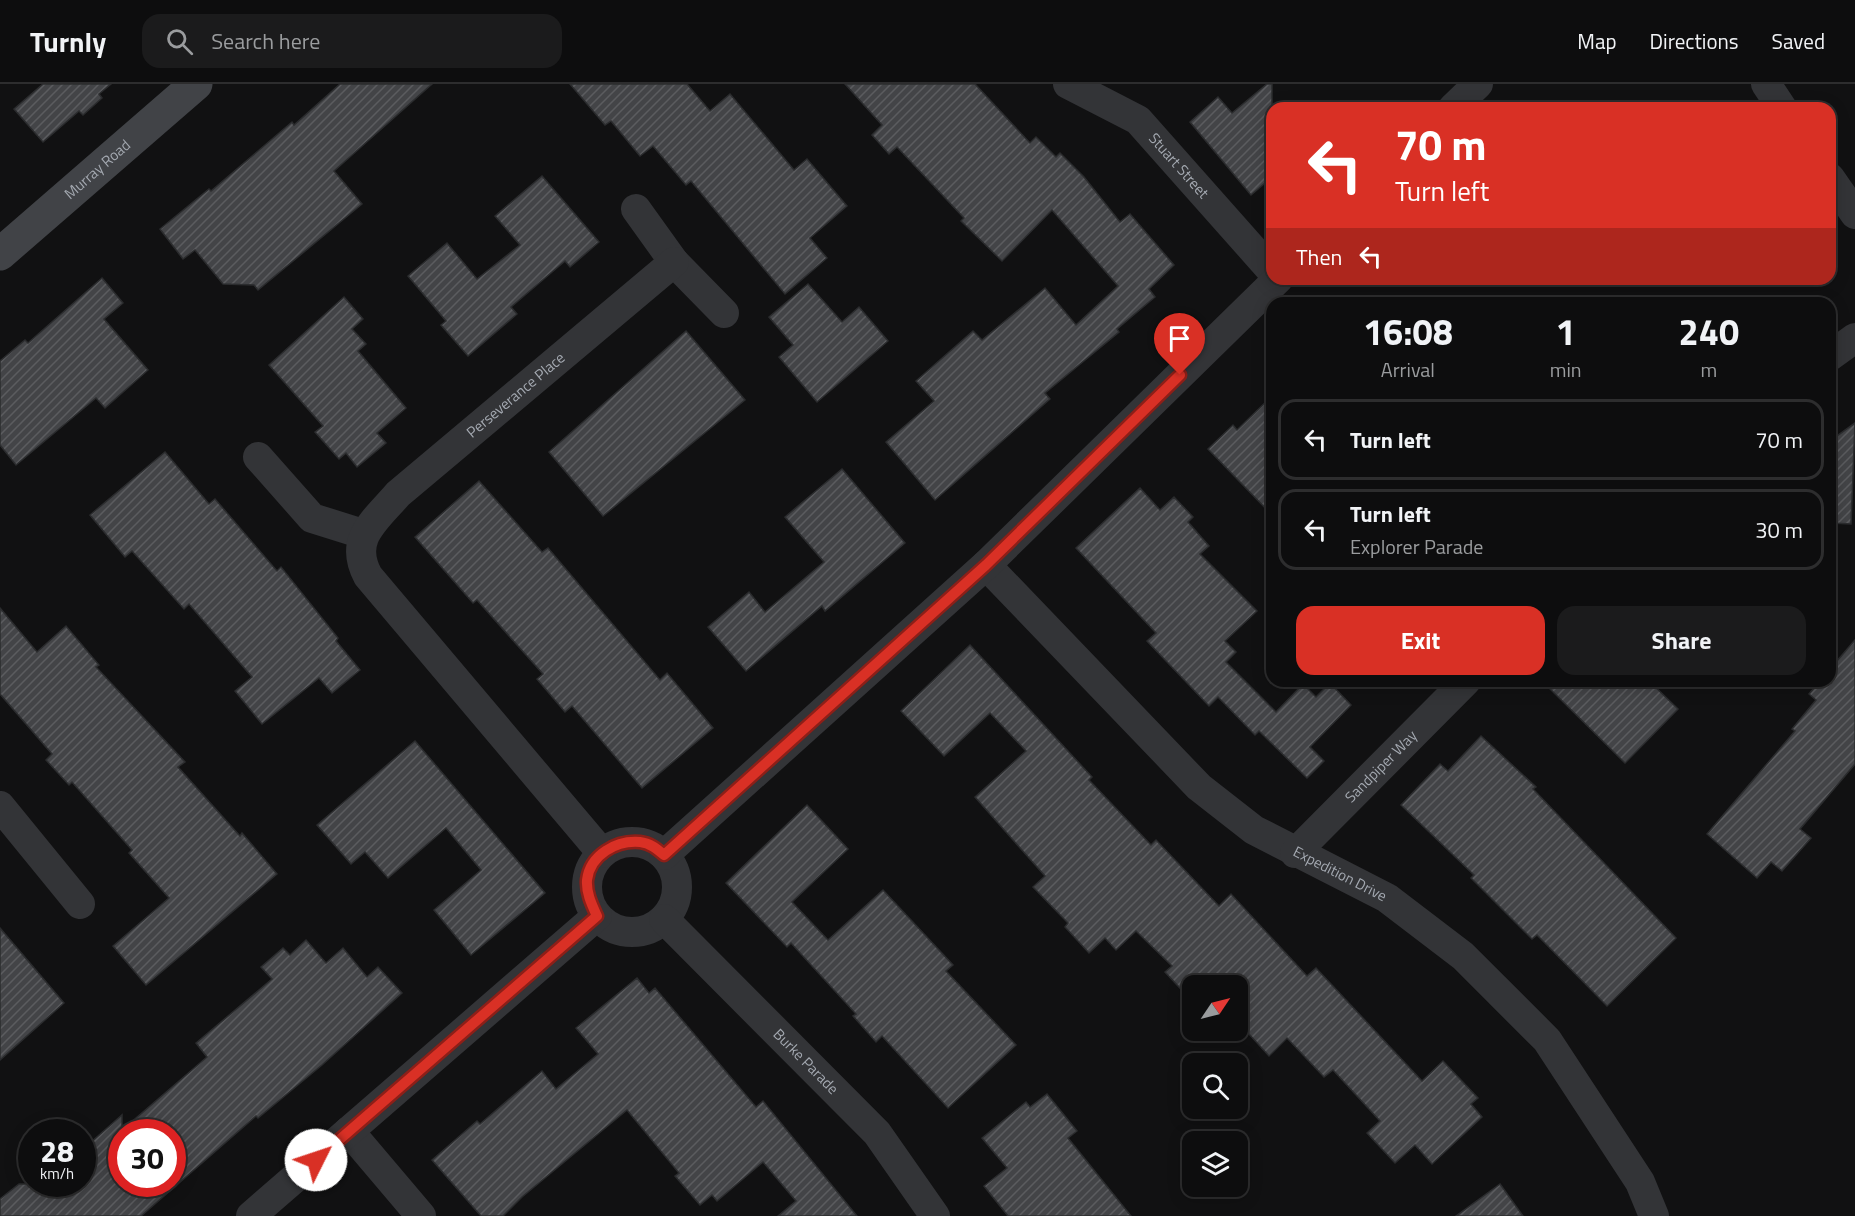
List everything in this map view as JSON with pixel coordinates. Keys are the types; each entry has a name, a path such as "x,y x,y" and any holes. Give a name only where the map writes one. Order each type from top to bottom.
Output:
{"street":[{"name":"Murray Road","path":"0,254 196,84"},
{"name":"Stuart Street","path":"1068,84 1138,120 1266,264"},
{"path":"1459,102 1478,84"},
{"path":"1766,84 1778,102"},
{"path":"1836,187 1855,214"},
{"path":"636,209 674,262 724,313"},
{"name":"Perseverance Place","path":"363,534 398,494 674,262"},
{"path":"664,855 986,565 1272,285"},
{"path":"1836,352 1855,338"},
{"path":"258,457 312,518 363,534 359,561 368,576 602,853"},
{"name":"Expedition Drive","path":"986,565 1199,787 1254,830 1295,854 1387,898 1463,956 1547,1040 1640,1182 1654,1216"},
{"name":"Sandpiper Way","path":"1295,854 1460,687"},
{"path":"4,821 80,904"},
{"path":"640,842 653,846 664,855 676,878 677,895 664,919 658,925 624,932 597,916 588,895 587,879 593,863 602,853 622,844 640,842"},
{"path":"251,1216 597,916"},
{"name":"Burke Parade","path":"664,919 877,1133 935,1216"},
{"path":"349,1131 421,1216"}],"building":[{"path":"43,84 111,84 99,94 102,98 83,115 79,111 43,142 14,109"},
{"path":"340,84 432,84 334,171 362,204 258,290 254,285 223,284 195,250 183,259 160,229 209,189 211,191 292,122 294,125"},
{"path":"570,84 687,84 710,111 730,94 794,170 807,159 847,206 810,238 827,258 785,294 691,181 686,185 653,146 640,156 611,121 605,125"},
{"path":"845,84 975,84 1030,143 1036,137 1056,157 1060,153 1084,177 1120,222 1130,214 1174,265 1149,289 1155,297 1117,329 1119,332 1045,393 1050,399 935,500 886,442 934,401 916,381 973,331 982,340 1045,288 1076,325 1118,286 1052,210 1002,261 961,221 964,218 897,147 889,154 872,135 882,125"},
{"path":"1267,84 1272,84 1272,102 1266,102 1266,182 1251,195 1190,122 1218,97 1232,113"},
{"path":"542,176 599,242 570,267 565,261 511,307 517,314 468,356 441,325 446,321 408,276 447,243 477,279 520,245 495,216"},
{"path":"102,278 123,303 104,319 148,370 105,408 96,398 16,465 0,445 0,361 25,340 28,343"},
{"path":"808,284 842,322 859,307 888,341 817,402 779,357 793,345 769,317"},
{"path":"344,297 363,319 352,329 366,344 358,351 406,408 377,433 386,443 357,467 346,453 339,459 315,432 323,426 269,365"},
{"path":"686,331 745,400 603,516 549,452"},
{"path":"1266,402 1266,509 1208,449 1233,425 1237,430"},
{"path":"1855,423 1851,524 1836,523 1836,437"},
{"path":"165,452 209,504 215,499 277,571 281,567 338,638 336,641 360,670 332,693 319,678 262,724 235,691 252,677 189,604 184,609 132,551 125,557 90,515"},
{"path":"842,469 905,543 825,611 822,606 746,671 708,627 749,592 765,612 824,562 785,517"},
{"path":"479,481 542,552 548,548 660,680 667,673 713,728 642,788 572,706 565,712 537,679 543,674 477,600 473,603 415,537"},
{"path":"1140,488 1160,510 1174,497 1193,517 1188,522 1209,546 1200,554 1257,611 1225,641 1236,652 1226,662 1276,712 1300,687 1306,687 1316,697 1326,687 1334,687 1351,705 1310,747 1324,761 1307,778 1259,731 1255,735 1218,697 1209,706 1147,641 1156,633 1076,548"},
{"path":"0,608 37,652 66,626 99,665 96,667 185,762 178,767 240,836 242,833 277,874 146,985 113,946 169,898 129,853 132,850 72,782 69,785 46,760 52,754 0,694"},
{"path":"1855,640 1855,764 1800,829 1811,838 1782,871 1771,862 1757,878 1707,834 1795,731 1792,729 1816,700 1809,694 1815,687 1836,687 1836,662"},
{"path":"970,645 1092,777 1089,780 1151,845 1156,840 1219,906 1231,894 1307,976 1316,968 1422,1081 1443,1061 1478,1098 1471,1104 1482,1117 1432,1164 1415,1145 1395,1163 1367,1133 1380,1121 1333,1070 1324,1077 1287,1038 1269,1056 1248,1033 1248,975 1182,975 1182,990 1165,972 1172,966 1136,931 1116,950 1105,938 1089,953 1065,927 1068,923 1033,887 1045,876 975,797 1026,751 990,713 944,756 901,711"},
{"path":"1548,687 1655,687 1678,709 1625,763"},
{"path":"1481,736 1536,787 1533,789 1676,938 1607,1006 1537,935 1532,939 1471,878 1474,875 1401,805 1440,764 1448,771"},
{"path":"415,741 545,893 471,955 434,910 481,870 446,828 388,878 365,852 351,864 317,825"},
{"path":"807,805 848,849 792,902 828,940 883,890 953,965 946,971 1016,1045 948,1108 882,1036 876,1042 853,1016 856,1014 791,943 787,947 726,883"},
{"path":"0,928 64,1003 0,1060"},
{"path":"306,940 326,963 343,948 367,977 378,967 402,993 322,1065 258,1118 256,1116 186,1177 186,1119 135,1119 207,1057 196,1043 272,979 261,967 283,948 290,955"},
{"path":"637,978 649,993 655,988 756,1107 763,1101 857,1216 778,1216 796,1201 763,1162 717,1201 712,1195 700,1205 675,1176 679,1173 627,1110 522,1197 503,1216 481,1216 432,1160 477,1121 480,1124 542,1071 556,1089 598,1054 576,1028"},
{"path":"1047,1094 1077,1131 1068,1138 1131,1216 1008,1216 984,1186 1007,1168 982,1138 1026,1102 1030,1107"},
{"path":"108,1127 108,1197 163,1197 141,1216 0,1216 0,1199 18,1185 18,1197 96,1197 96,1138"},
{"path":"1500,1184 1523,1216 1456,1216"}],"route":[{"path":"316,1160 597,916 588,895 587,879 593,863 602,853 622,844 640,842 653,846 664,855 986,565 1180,375"}]}
